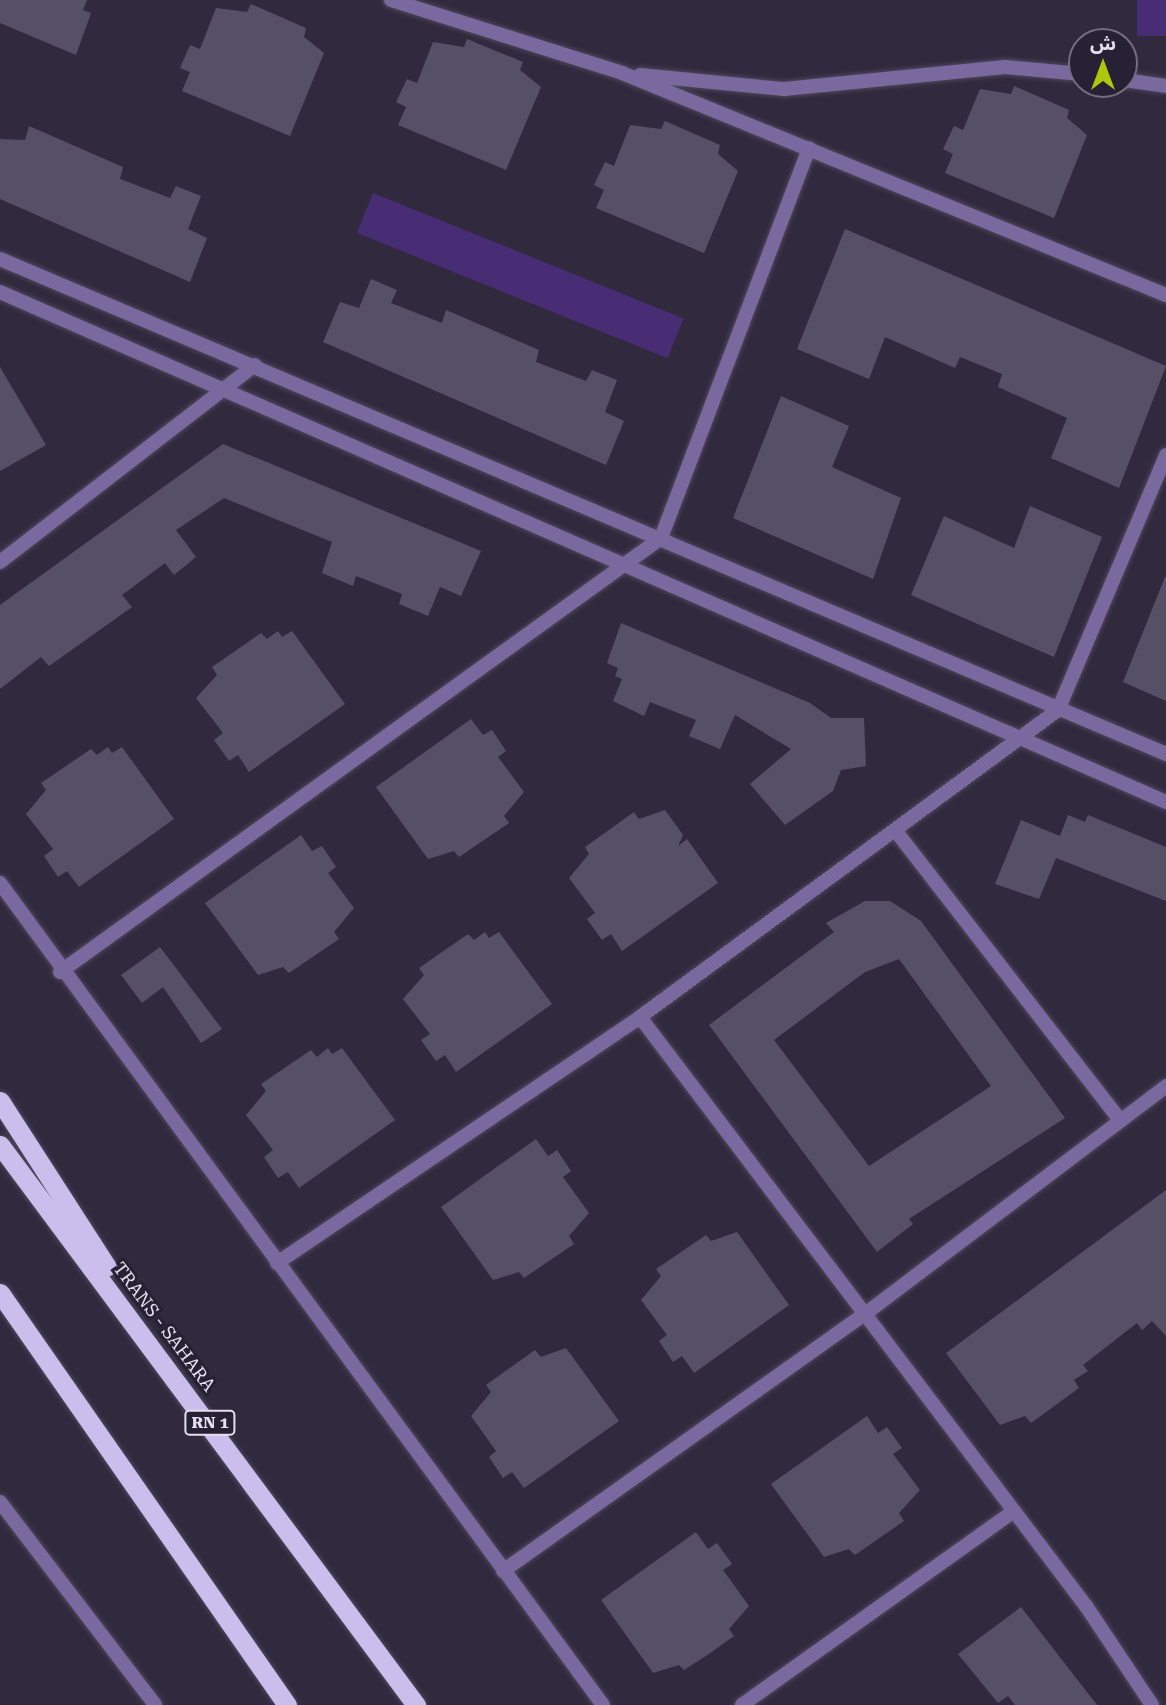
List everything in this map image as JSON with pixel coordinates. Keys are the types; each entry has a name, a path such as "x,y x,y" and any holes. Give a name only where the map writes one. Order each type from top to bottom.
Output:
{"highway":[{"path":"0,1101 185,1388"},
{"name":"TRANS - SAHARA","path":"0,1145 185,1388 416,1705"},
{"path":"0,1293 259,1670 287,1705"},
{"path":"0,1302 46,1357"},
{"path":"373,1646 427,1705"},
{"path":"259,1670 271,1705"}],"street":[{"path":"391,0 622,74 1166,295"},
{"path":"622,74 784,89 1005,67 1068,73"},
{"path":"1138,81 1166,86"},
{"path":"60,972 661,538 809,148"},
{"path":"0,259 1166,754"},
{"path":"0,292 621,567 1166,802"},
{"path":"0,562 255,365"},
{"path":"277,1263 640,1017 1058,709 1166,455"},
{"path":"895,830 1118,1118"},
{"path":"0,883 60,972 603,1705"},
{"path":"640,1017 1014,1511 1152,1705"},
{"path":"503,1571 865,1314 1118,1118 1166,1086"},
{"path":"0,1502 155,1705"},
{"path":"742,1705 1014,1511"}],"shaded area":[{"path":"1137,0 1166,0 1166,36 1138,36"},
{"path":"373,193 684,318 667,358 357,233"}],"building":[{"path":"0,0 87,0 83,10 91,13 76,55 0,23"},
{"path":"251,4 306,28 304,37 324,53 290,136 182,91 190,72 180,68 190,45 200,49 216,8 247,12"},
{"path":"467,39 523,62 520,70 541,87 506,170 398,125 406,107 396,102 407,79 417,83 433,42 464,47"},
{"path":"1014,86 1069,110 1067,118 1087,135 1054,218 945,173 953,154 943,149 954,126 963,130 980,89 1011,94"},
{"path":"665,121 720,145 718,154 738,171 704,253 596,208 604,190 594,185 605,162 614,166 630,125 661,129"},
{"path":"29,126 123,167 120,179 170,198 176,186 201,196 188,229 207,238 190,282 0,199 0,139 25,140"},
{"path":"845,229 1166,366 1119,488 1051,458 1067,418 998,387 1002,374 960,357 955,368 885,337 869,379 797,349"},
{"path":"371,279 397,290 391,303 442,323 446,310 539,350 536,362 586,381 592,370 617,380 605,412 624,421 606,465 323,342 340,302 359,308"},
{"path":"0,367 46,445 0,471"},
{"path":"781,396 849,426 832,467 901,498 873,579 733,518"},
{"path":"223,444 481,551 461,596 440,587 428,616 399,604 402,594 356,576 353,586 322,573 332,542 224,498 176,530 196,557 174,575 165,563 122,595 132,607 49,666 41,657 0,689 0,605"},
{"path":"1030,506 1102,537 1054,657 911,595 944,516 1014,548"},
{"path":"1166,577 1166,701 1123,682"},
{"path":"621,623 810,703 831,718 864,718 866,766 841,770 833,791 785,825 750,784 791,749 735,715 720,749 689,736 696,720 650,702 644,716 613,701 622,679 615,676 618,668 607,663"},
{"path":"278,631 282,637 292,631 345,704 249,772 238,755 229,761 214,740 223,733 196,698 217,675 212,667 261,633 267,639"},
{"path":"471,719 483,735 492,730 506,751 498,757 524,792 504,816 509,823 459,857 454,851 428,859 376,787"},
{"path":"108,747 112,753 122,747 174,819 79,887 67,871 58,877 44,856 53,849 26,814 46,790 41,783 91,749 97,755"},
{"path":"665,810 683,835 678,846 687,839 718,883 622,951 611,934 602,940 587,919 595,913 569,878 589,854 585,847 634,812 639,819"},
{"path":"1068,815 1085,822 1088,815 1166,847 1166,901 1056,858 1039,899 995,884 1021,820 1060,836"},
{"path":"301,835 312,851 322,846 336,867 328,873 354,908 334,932 339,939 289,973 283,967 258,975 205,903"},
{"path":"865,901 890,901 921,921 1065,1118 909,1219 913,1224 877,1252 709,1025 834,932 826,923","holes":["899,959 991,1086 869,1166 774,1040 865,972"]},
{"path":"485,932 489,938 499,932 552,1004 456,1072 445,1055 436,1061 421,1040 430,1034 403,999 424,975 419,968 468,934 474,940"},
{"path":"160,947 222,1029 201,1043 163,987 142,1003 121,975"},
{"path":"328,1048 332,1054 342,1048 395,1120 299,1188 288,1172 278,1178 264,1157 273,1150 246,1115 266,1091 261,1084 311,1050 317,1057"},
{"path":"536,1139 548,1156 557,1150 571,1171 563,1177 589,1213 569,1236 574,1244 524,1278 519,1272 493,1280 441,1207"},
{"path":"1166,1190 1166,1336 1152,1321 1142,1330 1137,1323 1083,1365 1088,1371 1074,1380 1079,1388 1031,1423 1025,1416 1000,1425 946,1353"},
{"path":"737,1232 789,1305 694,1373 682,1356 673,1362 659,1341 667,1335 641,1300 661,1276 656,1269 706,1235 711,1241"},
{"path":"566,1348 619,1421 524,1488 512,1472 503,1478 489,1457 496,1451 471,1416 491,1392 486,1385 535,1350 541,1357"},
{"path":"867,1416 878,1433 887,1427 902,1448 893,1454 920,1490 899,1513 904,1521 855,1555 849,1549 824,1557 771,1484"},
{"path":"696,1532 708,1549 717,1543 732,1564 723,1570 749,1606 729,1629 734,1636 709,1654 684,1670 679,1665 653,1673 601,1600"},
{"path":"1021,1607 1097,1705 1015,1705 1008,1696 998,1703 958,1654"}]}
